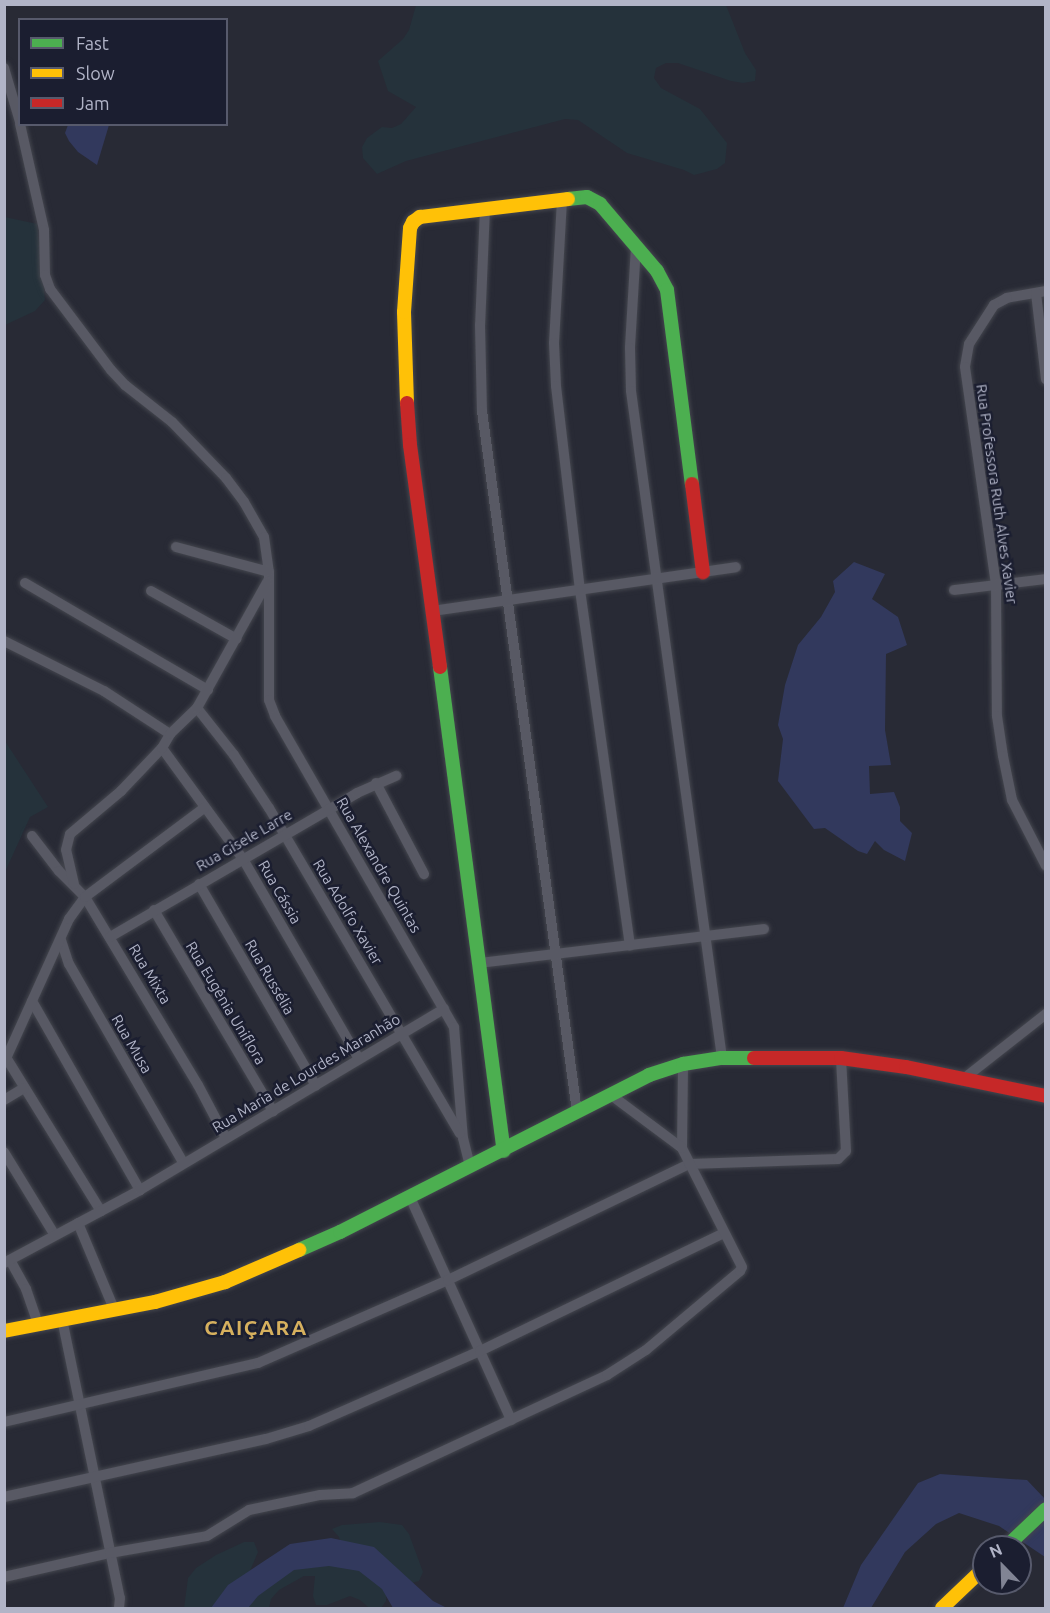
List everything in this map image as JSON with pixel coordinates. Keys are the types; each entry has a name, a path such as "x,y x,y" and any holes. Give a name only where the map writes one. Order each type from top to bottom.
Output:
{"street":[{"name":"Rua Alexandre Quintas","path":"4,68 18,116"},
{"name":"Rua Alexandre Quintas","path":"21,126 44,230 45,275 50,289 118,378 172,422 226,478 244,502 264,537 269,576 269,700 275,716 444,1009 457,1038 463,1138 470,1167"},
{"path":"504,1150 410,445 404,363 404,312 410,228 413,222 420,217 587,196 596,200 657,271 667,290 703,572"},
{"path":"562,200 554,343 558,397 580,590 630,945"},
{"path":"485,208 480,325 482,411 577,1112"},
{"path":"636,246 630,348 631,391 722,1058"},
{"path":"1041,292 1046,379"},
{"name":"Rua Professora Ruth Alves Xavier","path":"1041,292 1007,298 994,305 969,344 965,367 996,585 997,716 1003,756 1012,800 1046,866"},
{"path":"74,884 66,850 70,834 121,791 162,748 170,734 197,708 237,639 269,576 176,547"},
{"path":"432,611 736,567"},
{"path":"954,590 1046,579"},
{"path":"25,583 208,690"},
{"path":"152,591 237,639"},
{"path":"4,641 104,691 170,734"},
{"name":"Rua Adolfo Xavier","path":"197,708 234,755 285,834 463,1138"},
{"name":"Rua Cássia","path":"162,748 243,859 359,1059"},
{"name":"Rua Gisele Larre","path":"110,937 285,834 376,783 396,776"},
{"path":"376,783 424,874"},
{"path":"101,1211 6,1061 69,919 85,897 204,808"},
{"name":"Rua Mixta","path":"32,836 59,871 85,897 198,1085 226,1138"},
{"name":"Rua Russélia","path":"199,884 316,1086"},
{"name":"Rua Eugênia Uniflora","path":"154,910 273,1111"},
{"path":"479,963 764,929"},
{"name":"Rua Musa","path":"61,940 69,964 183,1162"},
{"path":"32,1001 140,1190"},
{"name":"Rua Maria de Lourdes Maranhão","path":"7,1261 140,1190 183,1162 444,1009"},
{"path":"962,1080 1046,1014"},
{"path":"4,1331 155,1302 225,1282 340,1232 649,1076 683,1064 722,1058 841,1058 906,1067 1046,1096"},
{"path":"4,1422 258,1363 448,1280 689,1164 837,1160 846,1151 841,1058"},
{"path":"4,1577 110,1552 207,1536 249,1510 320,1495 353,1493 626,1365 646,1350 740,1271 741,1262 682,1148 683,1064"},
{"path":"4,1100 24,1088"},
{"path":"611,1095 682,1148"},
{"path":"4,1152 54,1234"},
{"path":"410,1197 511,1420"},
{"path":"78,1223 114,1309"},
{"path":"4,1497 266,1439 309,1426 480,1351 724,1233"},
{"path":"7,1261 26,1289 38,1324"},
{"path":"62,1319 120,1598 119,1608"},
{"path":"1019,1535 1046,1509"},
{"path":"942,1608 972,1579"}],"shaded area":[{"path":"416,5 726,5 745,53 756,70 755,81 743,83 731,81 678,63 666,63 656,68 654,78 661,88 700,109 727,143 725,163 717,169 694,175 627,153 578,120 565,119 406,161 377,174 363,158 362,147 367,138 382,127 392,128 401,124 416,107 388,91 378,61 403,39 409,30"},
{"path":"5,217 37,224 45,300 35,311 5,325"},
{"path":"5,741 48,807 30,817 5,872"},
{"path":"380,1522 402,1525 409,1534 423,1572 419,1581 387,1590 386,1601 381,1608 368,1607 360,1600 350,1596 327,1605 316,1605 313,1596 315,1576 304,1576 279,1590 271,1599 269,1608 241,1608 254,1588 342,1547 339,1537 332,1529 342,1525"},
{"path":"244,1542 254,1542 258,1552 250,1571 216,1608 184,1608 188,1578 196,1568 216,1555"}],"water":[{"path":"68,126 109,126 97,165 78,152 65,133"},
{"path":"854,562 885,574 872,599 898,617 907,645 886,654 885,730 891,765 869,766 870,794 894,792 900,807 900,821 912,833 905,861 884,850 875,841 867,854 858,851 825,828 814,829 778,781 783,739 778,725 785,685 798,645 821,617 835,592 833,581"},
{"path":"940,1474 1027,1480 1045,1499 1045,1557 1032,1548 1032,1535 1012,1535 999,1526 959,1513 936,1524 905,1552 871,1608 843,1608 861,1565 918,1483"},
{"path":"331,1538 374,1547 433,1601 447,1608 393,1608 382,1589 359,1571 329,1566 294,1570 258,1596 248,1608 211,1608 228,1585 290,1544"}],"traffic: fast":[{"path":"568,199 587,197 600,204 657,271 667,290 692,484"},
{"path":"440,667 504,1151"},
{"path":"299,1250 340,1232 649,1075 683,1064 722,1058 754,1058"},
{"path":"1019,1535 1046,1509"}],"traffic: slow":[{"path":"407,403 404,312 410,228 413,222 420,217 568,199"},
{"path":"4,1331 155,1302 225,1282 299,1250"},
{"path":"942,1608 972,1579"}],"traffic: jam":[{"path":"407,403 410,445 440,667"},
{"path":"692,484 703,572"},
{"path":"754,1058 841,1058 906,1067 1046,1096"}],"district":[{"name":"CAIÇARA","path":"256,1327"}]}
